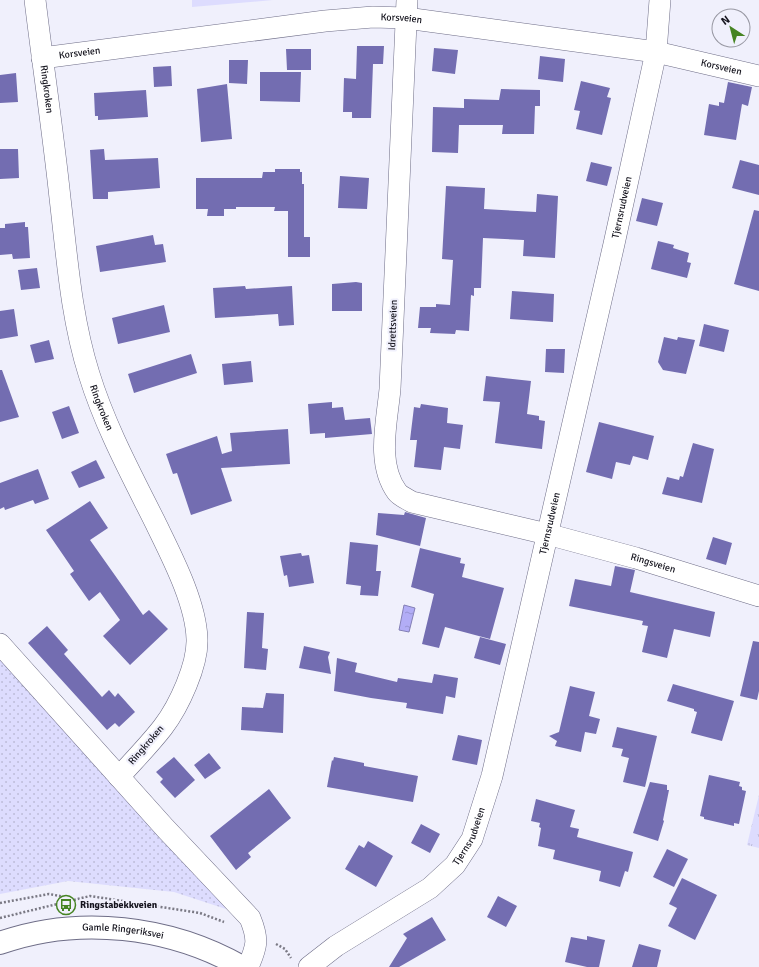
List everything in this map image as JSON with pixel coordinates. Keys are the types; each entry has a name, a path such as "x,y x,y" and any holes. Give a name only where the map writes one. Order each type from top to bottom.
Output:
{"main road":[{"name":"Gamle Ringeriksvei","path":"0,942 32,934 65,929 94,927 126,930 176,939 223,956 242,967"}],"street":[{"name":"Ringkroken","path":"35,0 60,199 66,260 77,321 89,374 107,423 174,562 195,616 198,640 193,667 183,692 164,726 119,777"},
{"name":"Tjernsrudveien","path":"301,964 336,946 430,888 455,865 472,839 492,776 546,534 614,244 656,52 660,0"},
{"name":"Korsveien","path":"42,58 325,21 373,17 406,9 656,52 759,76"},
{"name":"Idrettsveien","path":"406,9 390,389 384,452 389,475 397,493 412,502 546,534"},
{"name":"Ringsveien","path":"546,534 636,558 759,596"},
{"path":"0,644 119,777 250,918 256,934 256,950 248,967"}],"path":[{"path":"0,903 49,894 60,896 64,904"},
{"path":"0,918 47,906 64,904 90,896 200,913 273,941 285,949 301,964"}],"green space":[{"path":"192,0 273,0 192,7"},
{"path":"0,646 130,785 226,909 174,892 68,881 0,894"},
{"path":"759,795 759,848 747,845"}],"water":[{"path":"404,605 415,608 409,632 399,630"}],"building":[{"path":"357,46 384,46 383,64 373,64 371,118 352,118 352,112 343,112 344,78 356,79"},
{"path":"434,48 458,50 455,74 432,71"},
{"path":"286,49 311,49 311,70 287,70"},
{"path":"540,56 565,59 563,82 538,79"},
{"path":"229,60 248,60 247,84 229,83"},
{"path":"171,66 172,86 154,87 153,67"},
{"path":"260,72 301,72 300,102 260,101"},
{"path":"16,73 18,102 0,103 0,75"},
{"path":"581,81 610,88 607,97 611,98 602,135 576,129 580,111 574,110"},
{"path":"728,82 752,87 748,106 742,104 736,140 704,135 709,104 719,106 719,102 724,103"},
{"path":"227,84 232,139 201,142 197,89"},
{"path":"501,89 540,90 540,106 535,106 534,134 502,134 503,125 459,125 458,153 432,152 433,107 464,108 464,99 499,100"},
{"path":"146,90 148,117 98,120 98,116 95,116 94,93"},
{"path":"0,149 18,149 19,178 0,179"},
{"path":"104,149 105,160 158,158 160,188 108,192 108,199 93,199 90,150"},
{"path":"740,160 759,165 759,195 732,188"},
{"path":"591,162 612,167 607,186 586,181"},
{"path":"275,169 300,169 300,172 302,172 302,184 304,184 304,237 310,237 310,257 288,257 288,211 274,211 275,207 236,207 236,209 224,209 224,216 207,216 208,209 196,209 196,178 262,178 263,172 275,172"},
{"path":"340,176 369,178 367,209 338,208"},
{"path":"446,186 485,188 484,209 536,212 537,194 558,196 555,258 523,256 524,240 483,238 481,288 474,288 474,296 471,295 469,331 456,330 455,334 430,333 431,328 418,328 420,307 436,307 436,304 450,305 453,260 442,259"},
{"path":"642,198 663,203 657,226 636,221"},
{"path":"754,210 759,211 759,291 734,284"},
{"path":"25,222 25,227 28,227 30,258 13,259 12,254 0,255 0,228 5,228 5,224"},
{"path":"153,235 155,245 163,244 166,262 100,272 96,246"},
{"path":"658,241 674,245 673,248 689,253 687,262 691,263 687,278 651,269"},
{"path":"37,268 40,288 21,290 18,270"},
{"path":"362,283 362,311 332,311 332,284"},
{"path":"245,286 246,289 292,286 294,325 279,326 278,314 215,318 213,288"},
{"path":"512,291 554,294 553,322 510,319"},
{"path":"164,305 170,332 118,344 112,318"},
{"path":"14,309 18,336 0,339 0,311"},
{"path":"704,324 729,330 724,352 699,346"},
{"path":"664,337 677,340 678,337 695,340 686,374 663,370 658,362"},
{"path":"49,340 54,359 35,363 30,345"},
{"path":"546,349 565,349 564,373 545,372"},
{"path":"191,354 197,373 134,393 128,374"},
{"path":"251,361 253,382 224,385 222,364"},
{"path":"0,370 2,370 19,417 0,422"},
{"path":"486,376 531,381 527,414 539,416 539,420 545,421 542,449 495,443 500,402 483,401"},
{"path":"332,402 332,408 343,407 345,420 370,418 372,434 325,438 325,433 310,434 308,404"},
{"path":"421,404 448,408 447,423 463,425 460,449 444,447 441,470 414,467 417,440 410,440 414,407 420,408"},
{"path":"69,406 79,433 62,439 52,412"},
{"path":"599,422 654,436 648,460 633,456 630,465 616,462 612,479 586,472"},
{"path":"288,429 290,464 221,468 232,501 191,515 177,473 173,474 166,454 217,436 222,454 232,451 230,433"},
{"path":"693,443 714,449 702,503 662,494 667,477 679,480 680,476 683,477"},
{"path":"96,460 105,478 79,488 71,472"},
{"path":"38,469 49,499 35,504 33,500 5,510 4,507 0,509 0,483"},
{"path":"90,501 108,528 90,540 143,615 149,610 168,629 130,665 103,636 120,620 100,592 89,601 70,574 74,571 46,530"},
{"path":"405,512 426,518 420,546 376,535 378,513 404,515"},
{"path":"713,537 732,543 726,565 706,559"},
{"path":"350,542 378,545 376,571 381,571 378,596 360,595 361,586 346,584"},
{"path":"420,548 461,558 460,563 465,564 462,577 504,588 490,639 445,627 439,648 422,644 434,594 411,587"},
{"path":"301,553 302,556 309,555 314,583 289,587 287,575 284,576 280,556"},
{"path":"615,566 635,570 630,592 715,612 710,637 674,629 667,658 642,652 648,626 642,625 643,621 569,606 575,579 611,586"},
{"path":"247,612 264,613 262,648 268,649 266,670 244,668"},
{"path":"47,626 68,650 64,654 102,697 109,690 115,697 118,693 135,712 119,727 115,723 107,730 28,643"},
{"path":"480,637 506,644 500,665 474,658"},
{"path":"753,641 759,642 759,691 757,700 740,696"},
{"path":"304,646 330,652 328,657 331,674 299,668"},
{"path":"337,658 357,663 355,672 397,682 398,678 432,683 434,674 458,678 455,698 446,696 443,714 406,708 407,703 334,691"},
{"path":"673,684 734,701 722,741 691,733 697,712 694,711 694,709 667,701"},
{"path":"570,686 595,692 589,716 600,719 596,734 585,732 581,752 555,746 557,741 549,736 559,732"},
{"path":"266,693 284,694 283,733 241,730 242,707 263,708"},
{"path":"617,727 657,736 645,787 623,782 629,758 621,756 623,749 612,747"},
{"path":"458,735 482,740 477,765 452,760"},
{"path":"209,753 221,768 205,779 194,765"},
{"path":"174,757 195,780 175,798 160,782 163,779 156,772"},
{"path":"334,757 364,763 364,766 418,776 413,802 327,787 332,760 333,761"},
{"path":"709,775 740,782 739,786 742,787 742,790 746,791 739,824 734,823 734,826 704,819 704,817 700,816"},
{"path":"650,782 667,785 667,790 669,790 664,821 658,841 633,833"},
{"path":"269,789 291,818 248,853 251,857 236,870 210,836"},
{"path":"536,799 575,810 570,827 579,829 577,837 633,852 628,872 625,871 620,887 599,881 601,871 553,859 555,850 538,846 541,828 539,827 540,823 531,821"},
{"path":"421,824 440,834 430,853 411,843"},
{"path":"368,841 393,856 376,887 345,869 359,845 364,848"},
{"path":"667,849 688,859 674,887 653,877"},
{"path":"682,878 717,895 695,940 668,926 677,908 669,904"},
{"path":"498,896 517,906 506,927 487,917"},
{"path":"432,917 446,940 399,967 389,967 407,938 403,934"},
{"path":"587,936 605,940 599,967 587,967 565,962 571,937 587,940"},
{"path":"639,944 661,950 657,967 632,967"}],"place":[{"name":"Ringstabekkveien","path":"66,905"}]}
